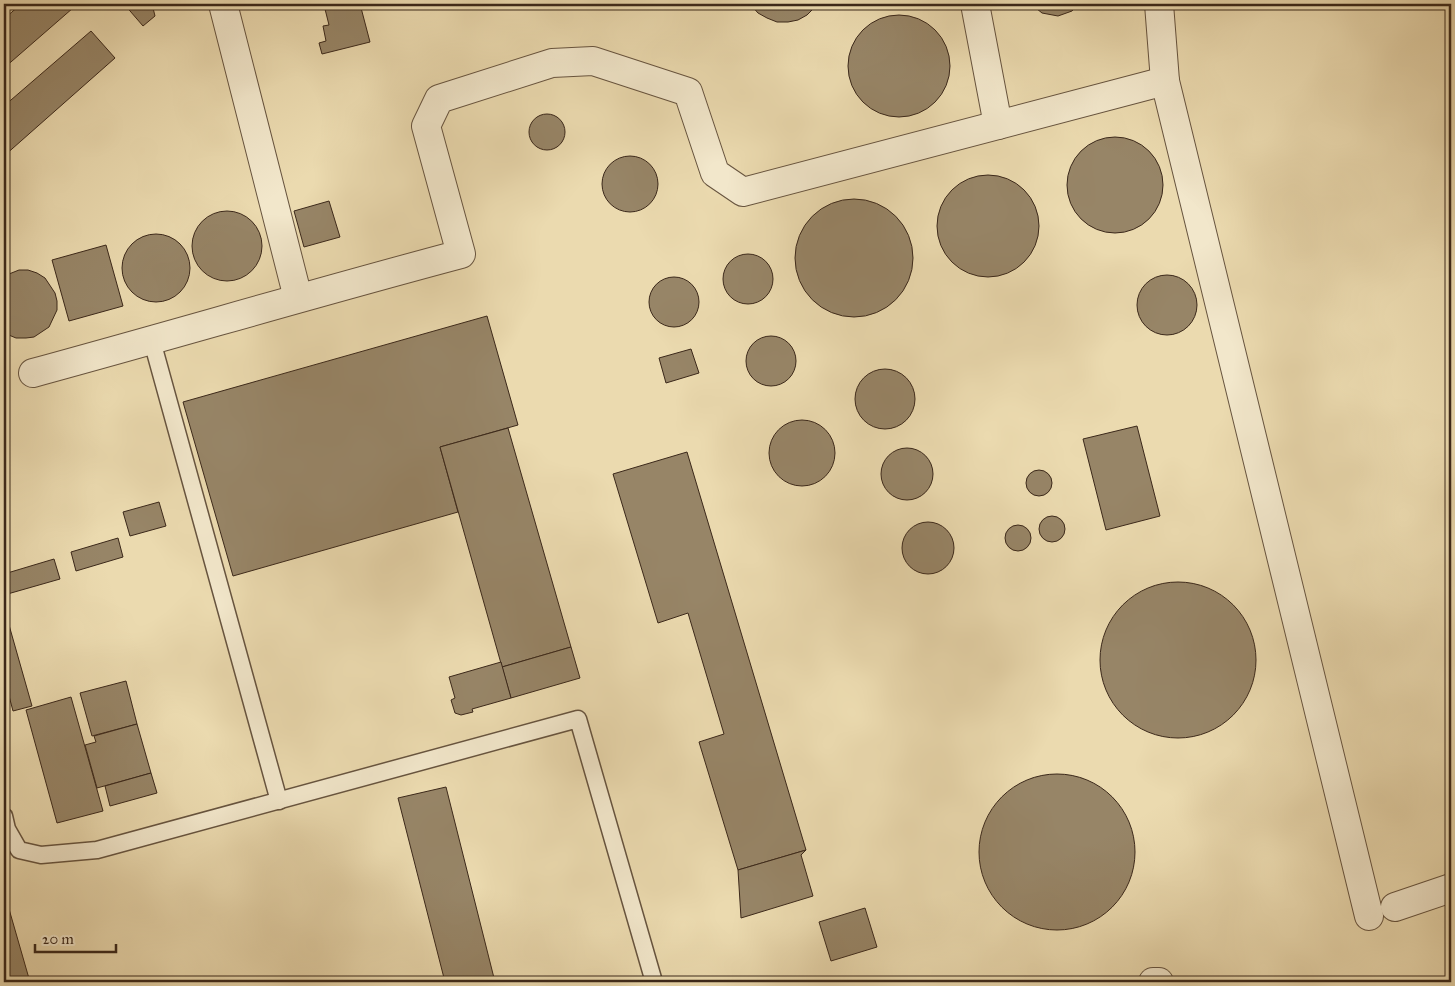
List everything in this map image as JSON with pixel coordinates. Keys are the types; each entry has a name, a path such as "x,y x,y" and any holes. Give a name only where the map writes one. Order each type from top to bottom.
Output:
{"street":[{"path":"223,4 298,298"},
{"path":"975,4 998,125"},
{"path":"1159,4 1164,81 1264,481 1369,916"},
{"path":"33,373 461,254 426,126 439,99 552,63 593,61 688,92 715,172 743,192 1164,81"},
{"path":"1395,907 1451,888"},
{"path":"1154,982 1159,982"}],"lane":[{"path":"152,341 279,801"},
{"path":"4,816 7,829 19,850 41,855 97,850 578,719 654,982"}],"building":[{"path":"21,4 69,4 73,8 4,68 4,19"},
{"path":"124,4 152,4 155,16 143,26"},
{"path":"309,4 360,4 370,42 322,54 319,43 326,41 323,26 329,25 324,5 310,8"},
{"path":"750,4 818,4 807,15 798,20 777,22 758,13"},
{"path":"1031,4 1079,4 1072,11 1058,16 1042,13"},
{"path":"899,15 918,19 935,30 946,47 950,66 946,85 935,102 918,113 899,117 880,113 863,102 852,85 848,66 852,47 863,30 880,19"},
{"path":"91,31 115,58 4,156 4,106"},
{"path":"547,114 554,115 560,119 564,125 564,139 560,145 554,149 547,150 540,149 534,145 530,139 529,132 530,125 534,119 540,115"},
{"path":"1115,137 1133,140 1149,151 1160,167 1163,185 1160,203 1149,219 1133,230 1115,233 1097,230 1081,219 1070,203 1067,185 1070,167 1081,151 1097,140"},
{"path":"625,156 635,156 650,164 656,173 658,184 656,195 650,204 635,212 625,212 614,207 607,200 602,189 602,179 607,168 614,161"},
{"path":"988,175 1007,179 1024,190 1035,207 1039,226 1035,245 1024,262 1007,273 988,277 969,273 952,262 941,245 937,226 941,207 952,190 969,179"},
{"path":"854,199 877,204 896,216 908,235 913,258 908,281 896,300 877,312 854,317 831,312 812,300 800,281 795,258 800,235 812,216 831,204"},
{"path":"329,201 340,237 304,247 294,211"},
{"path":"220,211 234,211 247,217 256,226 262,239 260,259 252,271 234,281 220,281 207,275 198,266 192,253 192,239 198,226 207,217"},
{"path":"156,234 169,237 180,244 187,255 190,268 187,281 180,292 169,299 156,302 143,299 132,292 125,281 122,268 125,255 132,244 143,237"},
{"path":"106,245 123,306 69,321 52,260"},
{"path":"748,254 757,256 768,265 773,279 771,288 762,299 748,304 739,302 728,293 723,279 725,270 734,259"},
{"path":"19,270 28,270 45,278 55,293 57,301 57,310 49,327 34,337 16,338 4,333 4,276"},
{"path":"1167,275 1184,280 1192,288 1197,305 1192,322 1184,330 1167,335 1150,330 1142,322 1137,305 1142,288 1150,280"},
{"path":"674,277 683,279 694,288 699,302 697,311 688,322 674,327 665,325 654,316 649,302 651,293 660,282"},
{"path":"487,316 518,425 440,447 458,512 233,576 183,402"},
{"path":"771,336 780,338 791,347 796,361 794,370 785,381 771,386 762,384 751,375 746,361 748,352 757,341"},
{"path":"691,349 699,373 666,383 659,358"},
{"path":"885,369 902,374 910,382 915,399 910,416 902,424 885,429 868,424 860,416 855,399 860,382 868,374"},
{"path":"802,420 814,423 825,430 832,441 835,453 832,465 825,476 814,483 802,486 790,483 779,476 772,465 769,453 772,441 779,430 790,423"},
{"path":"1137,426 1160,516 1106,530 1083,439"},
{"path":"508,428 571,647 502,667 440,447"},
{"path":"907,448 917,450 925,456 931,464 933,474 931,484 925,492 917,498 907,500 897,498 889,492 883,484 881,474 883,464 889,456 897,450"},
{"path":"687,452 806,850 738,870 699,742 724,734 688,613 658,623 613,474"},
{"path":"1039,470 1048,474 1052,483 1048,492 1039,496 1030,492 1026,483 1030,474"},
{"path":"159,502 166,526 130,536 123,512"},
{"path":"1052,516 1061,520 1065,529 1061,538 1052,542 1043,538 1039,529 1043,520"},
{"path":"928,522 938,524 946,530 952,538 954,548 952,558 946,566 938,572 928,574 918,572 910,566 904,558 902,548 904,538 910,530 918,524"},
{"path":"1018,525 1027,529 1031,538 1027,547 1018,551 1009,547 1005,538 1009,529"},
{"path":"118,538 123,557 76,571 71,552"},
{"path":"54,559 60,579 4,595 4,574"},
{"path":"1170,582 1186,582 1201,585 1215,591 1228,599 1239,610 1253,637 1256,660 1255,675 1247,697 1239,710 1228,721 1201,735 1186,738 1170,738 1155,735 1141,729 1128,721 1117,710 1103,683 1100,668 1100,652 1103,637 1109,623 1117,610 1128,599 1155,585"},
{"path":"9,625 32,706 13,711 4,677 4,626"},
{"path":"571,647 580,678 511,698 502,667"},
{"path":"501,662 511,698 472,709 473,712 461,715 455,713 451,700 455,698 449,677"},
{"path":"126,681 137,724 92,736 80,693"},
{"path":"71,697 103,811 57,823 26,710"},
{"path":"137,724 151,773 97,788 85,745 96,742 94,736"},
{"path":"151,773 157,793 110,806 105,786"},
{"path":"1049,774 1065,774 1080,777 1094,783 1107,791 1118,802 1132,829 1135,852 1134,867 1126,889 1118,902 1107,913 1080,927 1065,930 1049,930 1034,927 1020,921 1007,913 996,902 982,875 979,860 979,844 982,829 988,815 996,802 1007,791 1034,777"},
{"path":"446,787 495,982 445,982 398,798"},
{"path":"806,850 801,855 813,896 741,918 738,870"},
{"path":"7,902 30,982 7,982 4,969 4,903"},
{"path":"865,908 877,947 831,961 819,922"}]}
